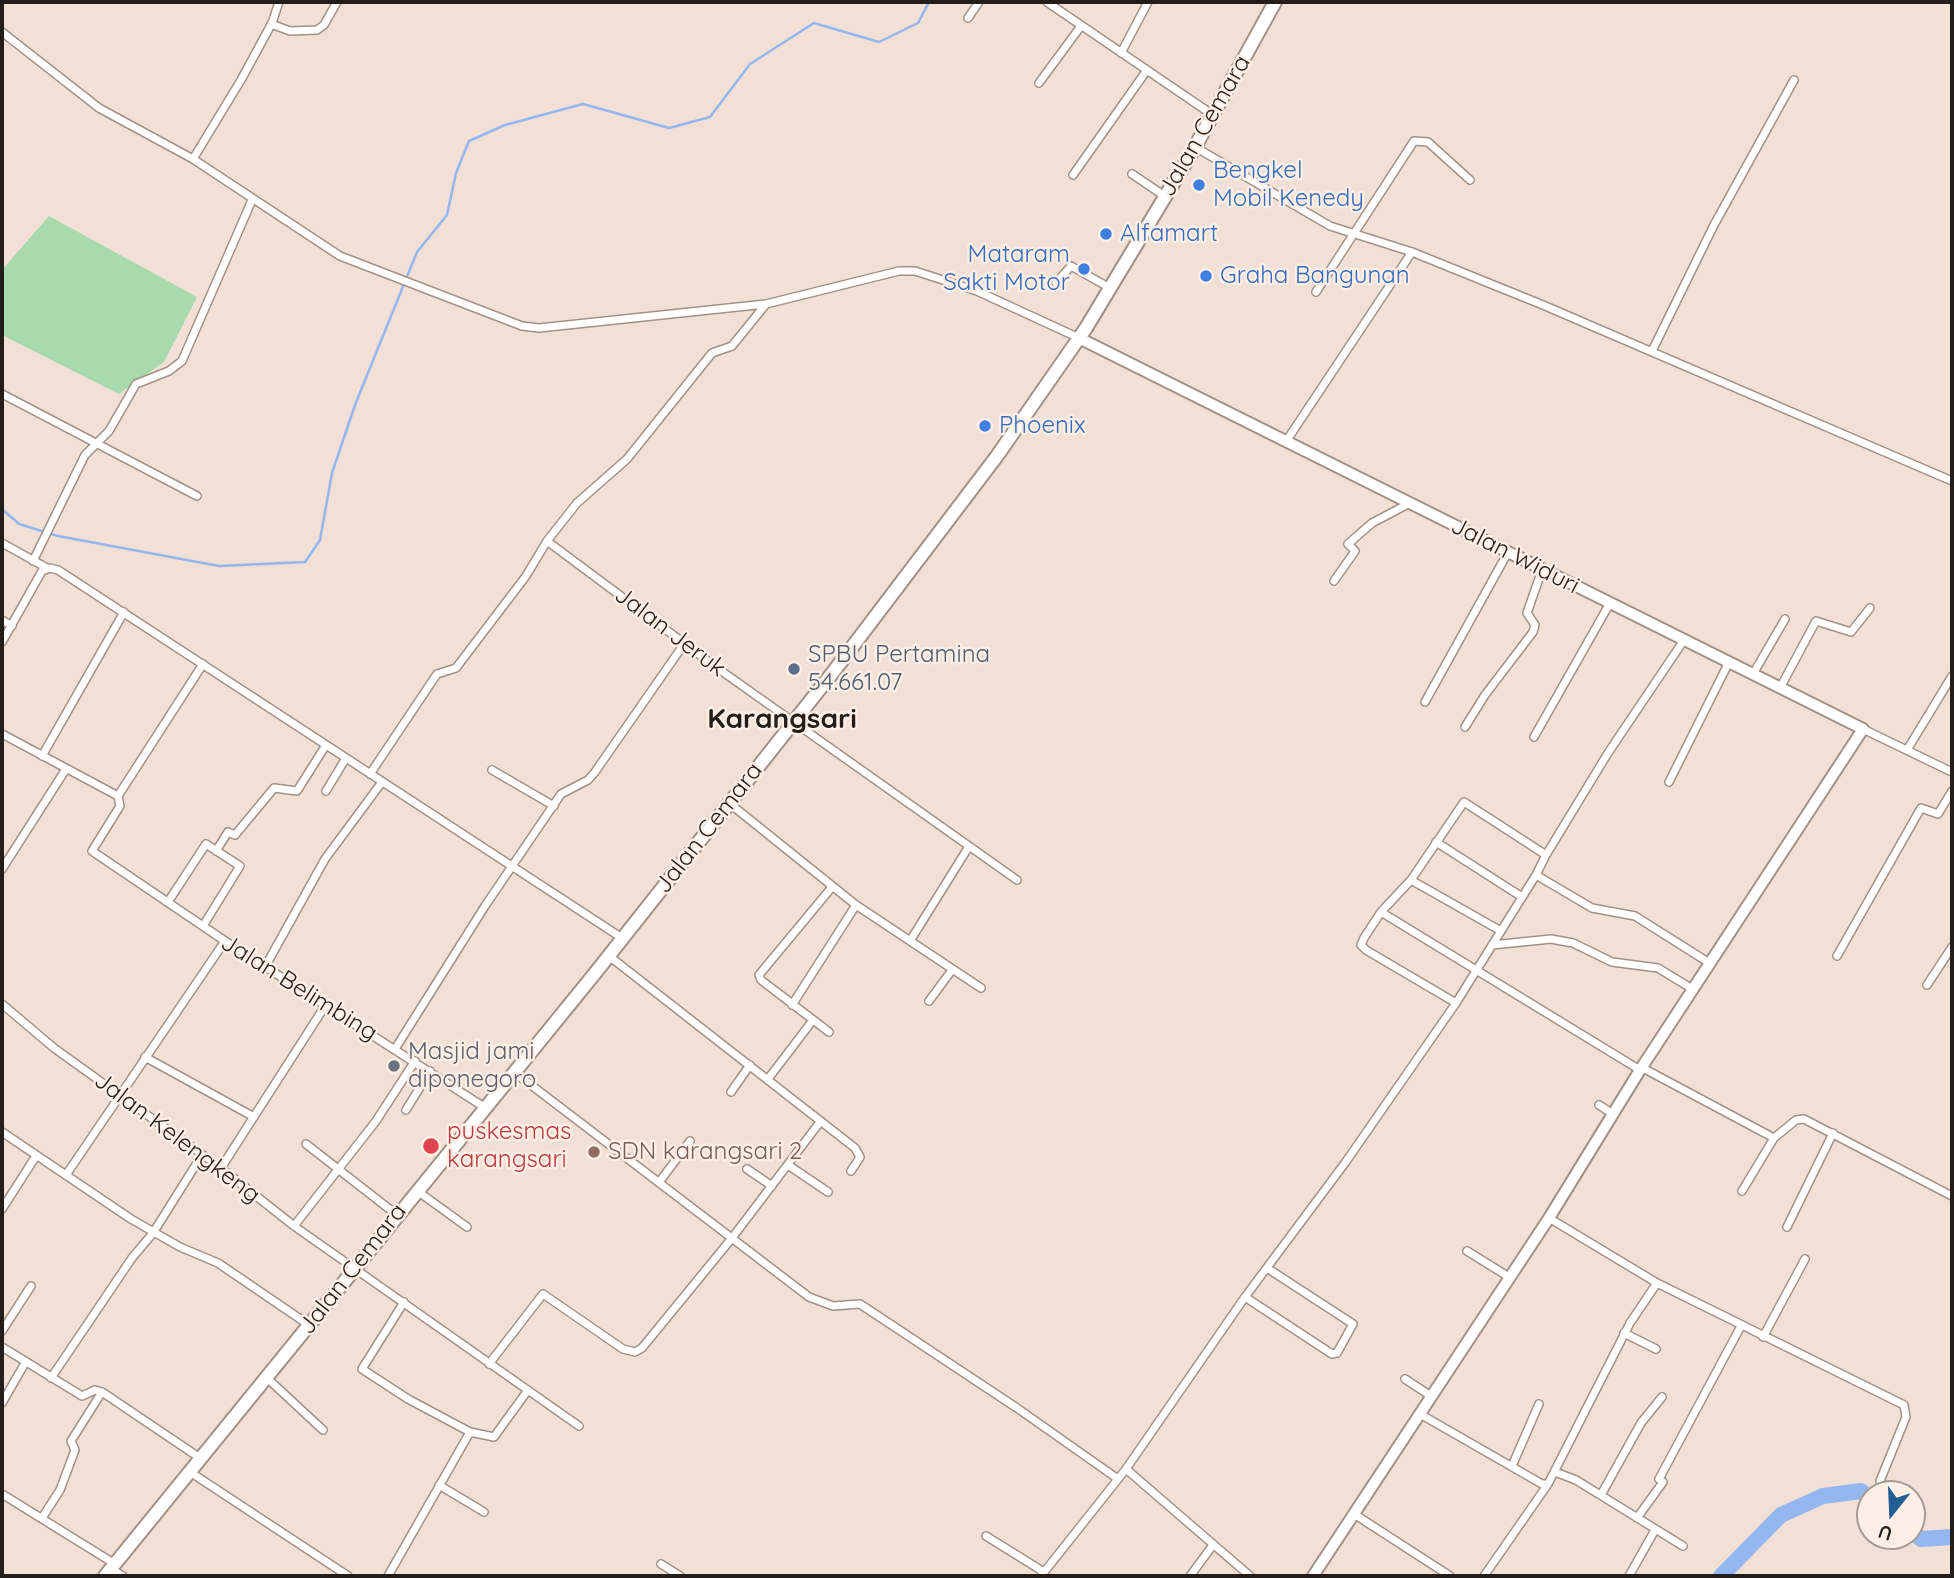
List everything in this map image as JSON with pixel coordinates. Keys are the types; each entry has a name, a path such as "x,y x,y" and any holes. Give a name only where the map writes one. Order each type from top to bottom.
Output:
{"main road":[{"name":"Jalan Cemara","path":"111,1570 416,1190 609,956 997,456 1079,338 1166,197 1275,2"},
{"name":"Jalan Widuri","path":"1079,338 1287,440 1507,554 1863,729"},
{"path":"1313,1576 1549,1218 1641,1069 1863,729"}],"street":[{"path":"193,159 272,24 279,2"},
{"path":"272,24 295,32 320,29 337,2"},
{"path":"968,18 979,2"},
{"path":"1047,2 1213,115"},
{"path":"1121,53 1148,2"},
{"path":"1039,83 1081,26"},
{"path":"2,32 99,108 193,159 340,256 531,328 766,304 899,271 915,271 977,291 1079,338"},
{"path":"1073,175 1147,70"},
{"path":"1652,351 1714,225 1794,80"},
{"path":"1316,292 1414,141 1428,142 1470,180"},
{"path":"1195,147 1300,211 1354,235 1412,252 1652,351 1952,481"},
{"path":"1132,174 1166,197"},
{"path":"33,561 85,455 109,430 136,384 169,371 181,361 252,200"},
{"path":"1287,440 1412,252"},
{"path":"1056,283 1071,266 1110,288"},
{"path":"370,774 437,674 456,668 577,503 627,459 712,353 732,346 766,304"},
{"path":"2,394 197,496"},
{"path":"1334,582 1355,551 1348,544 1364,528 1410,503"},
{"name":"Jalan Jeruk","path":"547,541 684,644 968,848 1017,880"},
{"path":"2,543 47,568 64,572 622,938"},
{"path":"1425,702 1507,554"},
{"path":"2,642 47,568"},
{"path":"1465,727 1485,695 1533,632 1535,625 1527,613 1542,570"},
{"path":"1534,737 1610,603"},
{"path":"1780,688 1816,621 1851,632 1870,608"},
{"path":"42,756 124,612"},
{"path":"1753,674 1784,619"},
{"path":"2,620 12,625"},
{"path":"986,1536 1043,1574 1126,1469 1245,1297 1346,1163 1456,1003 1608,753 1684,640"},
{"path":"395,1049 564,791 588,780 595,772 684,644"},
{"path":"1669,782 1729,662"},
{"path":"2,734 118,796 203,664"},
{"path":"1907,750 1952,676"},
{"name":"Jalan Widuri","path":"1863,729 1952,772"},
{"path":"216,851 228,832 235,835 276,786 297,790 324,744"},
{"path":"326,791 346,758"},
{"path":"2,869 66,769"},
{"path":"492,770 554,806"},
{"path":"265,967 325,859 382,782"},
{"path":"1837,956 1921,808 1938,814 1952,791"},
{"name":"Jalan Belimbing","path":"118,796 120,806 92,850 225,941 484,1107"},
{"path":"1456,1003 1362,947 1364,938 1381,912 1411,880 1464,802 1546,855"},
{"path":"729,803 856,905 981,988"},
{"path":"1436,842 1522,897"},
{"path":"168,902 205,844 240,866 203,926"},
{"path":"910,941 968,848"},
{"path":"1536,875 1592,908 1635,916 1711,964"},
{"path":"1411,880 1501,932"},
{"path":"829,1032 761,980 760,972 832,887"},
{"path":"792,1005 856,905"},
{"path":"1381,912 1641,1069 1774,1138"},
{"path":"1492,945 1551,939 1573,943 1612,962 1658,968 1694,991"},
{"path":"66,1175 225,941"},
{"path":"1927,985 1952,947"},
{"path":"609,956 859,1153 860,1157 851,1171"},
{"path":"929,1001 952,970"},
{"name":"Jalan Kelengkeng","path":"2,1004 54,1048 221,1168 294,1226 579,1426"},
{"path":"221,1168 325,1006"},
{"path":"768,1079 813,1020"},
{"path":"145,1056 254,1117"},
{"path":"294,1226 340,1169 415,1061"},
{"path":"731,1092 750,1065"},
{"path":"406,1110 430,1071"},
{"path":"513,1072 660,1181 787,1282 825,1305 860,1304 1118,1479"},
{"path":"1598,1105 1613,1114"},
{"path":"1742,1191 1774,1138 1800,1119 1833,1133 1952,1196"},
{"path":"489,1364 543,1294 623,1349 635,1352 642,1348 732,1238 820,1122"},
{"path":"2,1133 153,1233 218,1263 309,1325"},
{"path":"1787,1227 1833,1133"},
{"path":"660,1181 690,1141"},
{"path":"306,1144 397,1215"},
{"path":"51,1378 132,1258 153,1233 202,1155"},
{"path":"2,1209 36,1156"},
{"path":"788,1165 828,1192"},
{"path":"747,1169 772,1186"},
{"path":"416,1190 467,1227"},
{"path":"1549,1218 1657,1283 1904,1405 1906,1417 1880,1480"},
{"path":"1467,1251 1509,1277"},
{"path":"1763,1337 1805,1259"},
{"path":"1245,1297 1332,1354 1337,1353 1353,1324 1267,1268"},
{"path":"1484,1576 1548,1484 1624,1333 1657,1283"},
{"path":"2,1331 31,1286"},
{"path":"404,1303 362,1369 470,1432 494,1437 528,1390"},
{"path":"1637,1518 1663,1482 1659,1479 1741,1326"},
{"path":"1624,1333 1656,1349"},
{"path":"2,1347 82,1396 97,1390 102,1392 200,1458"},
{"path":"2,1403 25,1363"},
{"path":"267,1378 323,1430"},
{"path":"1405,1379 1431,1396"},
{"path":"43,1518 75,1450 71,1441 102,1392"},
{"path":"1601,1495 1641,1423 1662,1397"},
{"path":"1512,1466 1539,1404"},
{"path":"1420,1414 1542,1484 1548,1484"},
{"path":"388,1576 470,1432"},
{"path":"1126,1469 1250,1576"},
{"path":"190,1472 348,1576"},
{"path":"1555,1472 1601,1495 1683,1546"},
{"path":"439,1486 484,1512"},
{"path":"2,1494 43,1518 111,1570 123,1576"},
{"path":"1354,1514 1450,1576"},
{"path":"1629,1576 1656,1530"},
{"path":"1189,1576 1213,1545"},
{"path":"661,1564 680,1576"}],"green space":[{"path":"49,216 197,297 164,362 119,394 2,335 2,270"}],"waterway":[{"path":"2,509 19,524 58,536 219,566 305,562 320,540 332,473 355,405 417,252 447,215 456,173 469,141 505,125 583,104 669,128 710,117 750,64 814,23 879,42 918,23 929,2"},
{"path":"1721,1576 1781,1515 1823,1496 1856,1492"},
{"path":"1926,1539 1952,1537"}],"place":[{"name":"Bengkel Mobil Kenedy","path":"1199,185"},
{"name":"Alfamart","path":"1106,234"},
{"name":"Mataram Sakti Motor","path":"1084,269"},
{"name":"Graha Bangunan","path":"1206,276"},
{"name":"Phoenix","path":"985,426"},
{"name":"SPBU Pertamina 54.661.07","path":"794,669"},
{"name":"Masjid jami diponegoro","path":"394,1066"},
{"name":"puskesmas karangsari","path":"431,1146"},
{"name":"SDN karangsari 2","path":"594,1152"}],"district":[{"name":"Karangsari","path":"782,720"}]}
